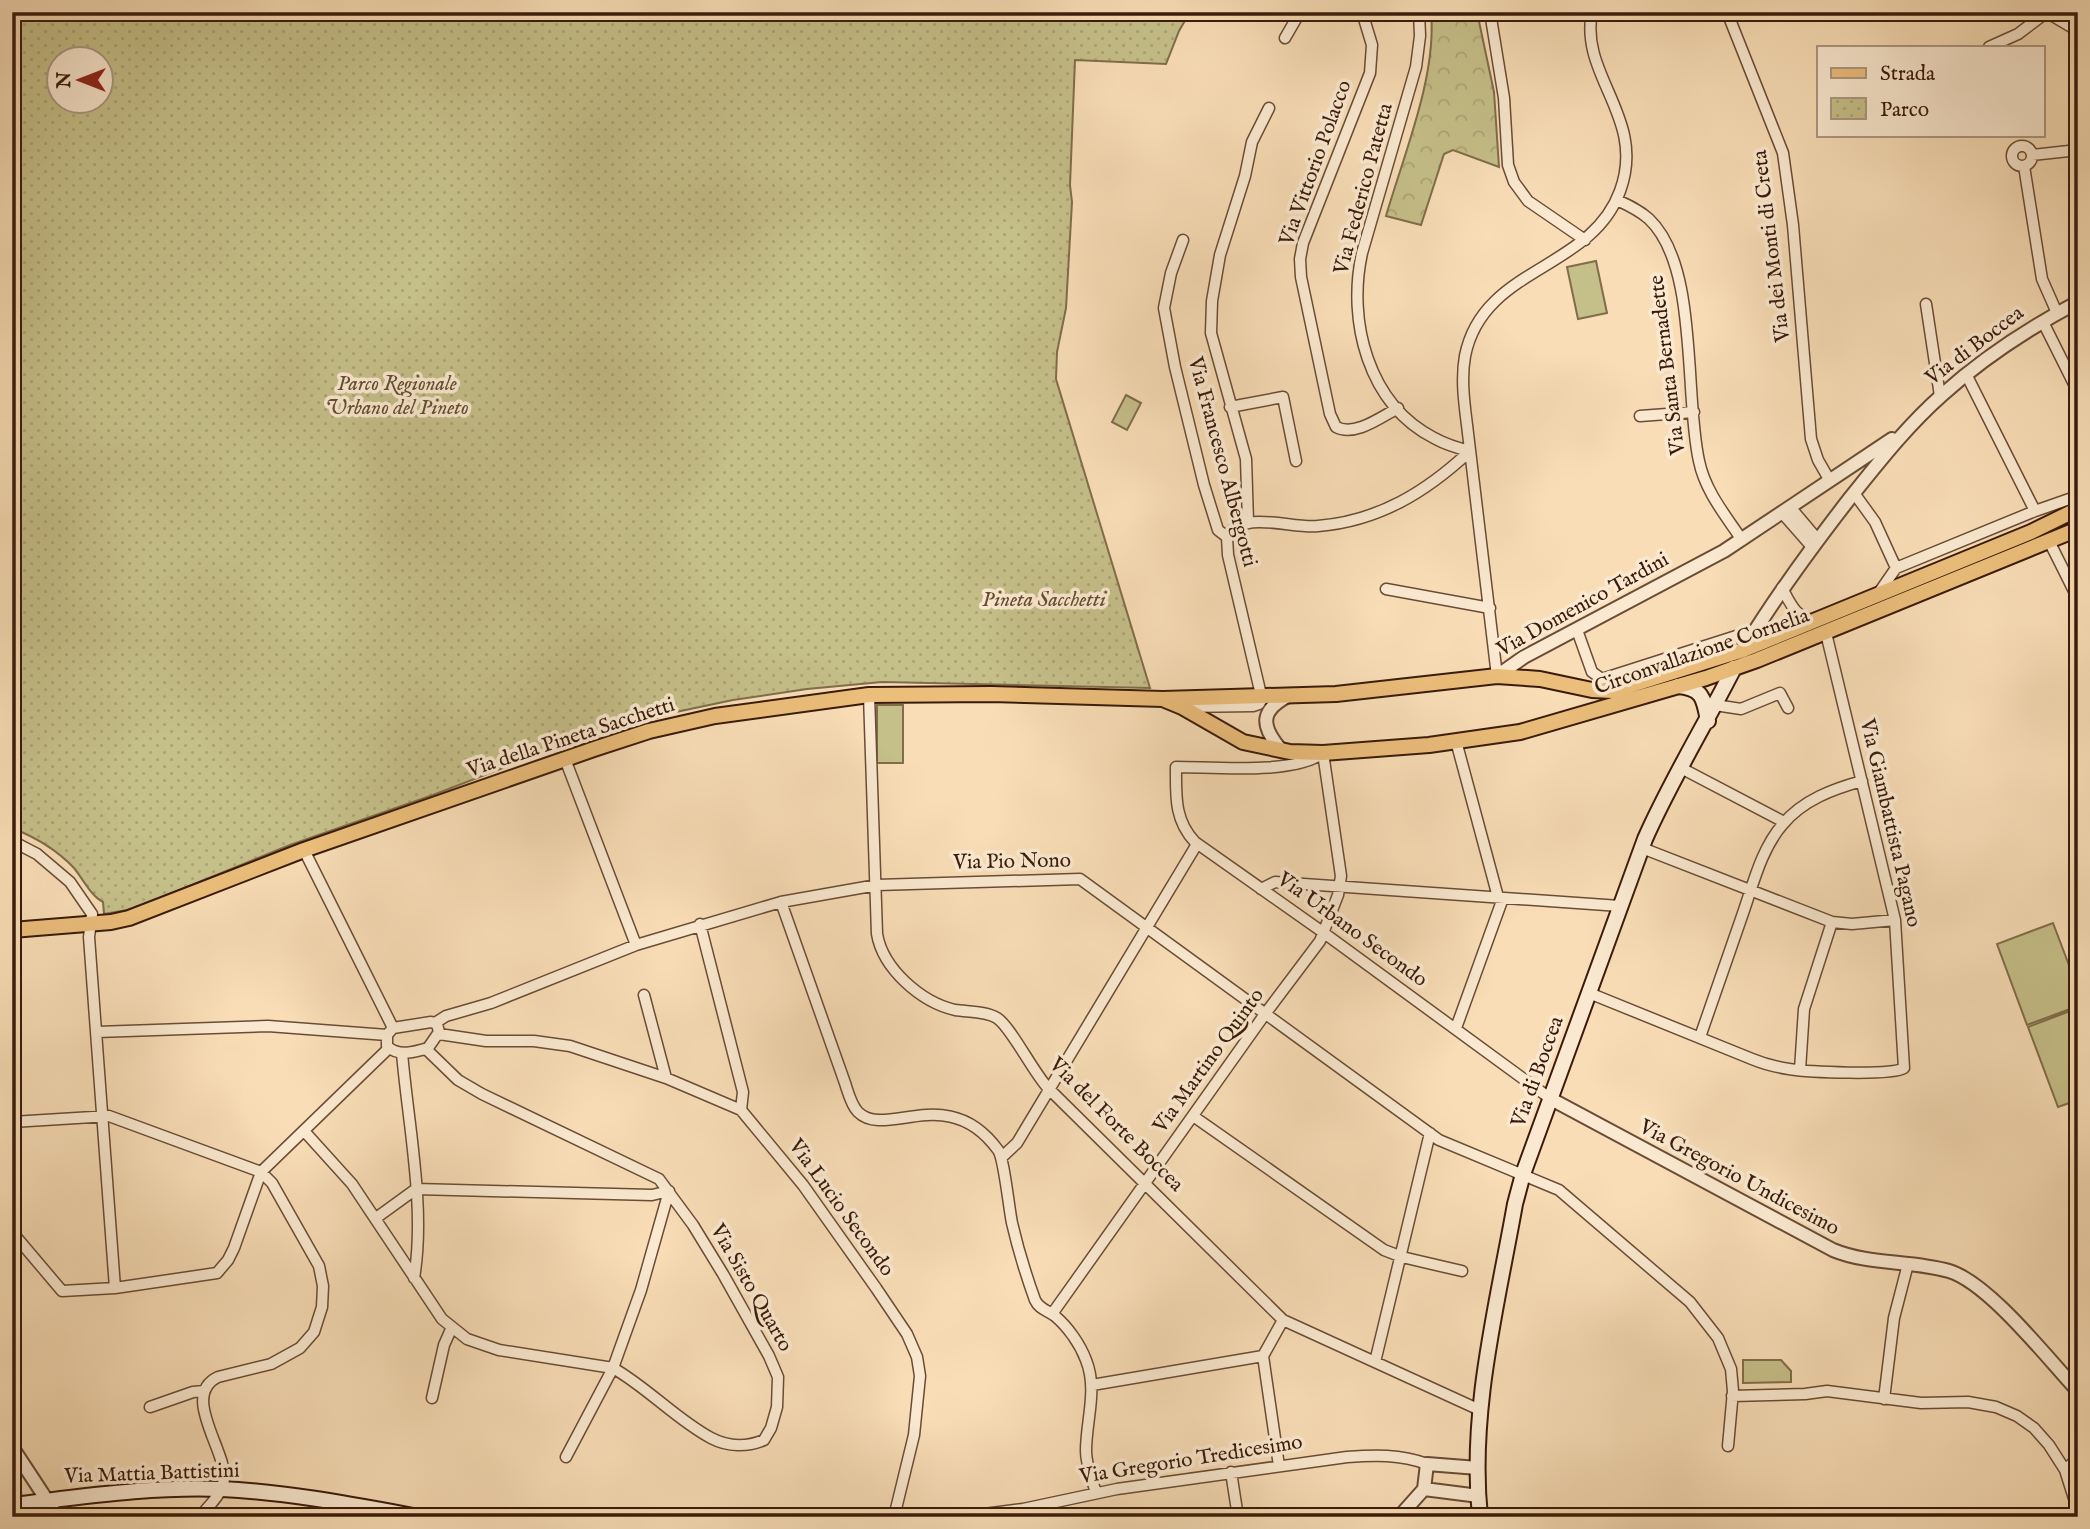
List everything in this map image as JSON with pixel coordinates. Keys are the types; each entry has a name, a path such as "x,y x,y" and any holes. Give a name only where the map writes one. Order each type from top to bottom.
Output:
{"main road":[{"name":"Circonvallazione Cornelia","path":"1497,676 1556,681 1592,690 1615,690 1743,650 2031,532 2078,509"},
{"name":"Circonvallazione Cornelia","path":"1163,699 1243,742 1281,750 1323,753 1457,741 1527,730 1734,668 2078,529"},
{"path":"1734,668 1743,650"},
{"name":"Via di Boccea","path":"1480,1517 1478,1468 1482,1410 1501,1282 1523,1174 1642,848 1734,668"},
{"name":"Via Domenico Tardini","path":"1163,699 1336,694 1497,676"},
{"path":"1678,686 1692,688 1701,695 1707,721"},
{"name":"Via della Pineta Sacchetti","path":"12,930 129,918 304,850 565,759 649,732 715,716 869,695 991,694 1163,699"},
{"name":"Via Mattia Battistini","path":"14,1505 172,1490 222,1489 267,1493 419,1517"}],"street":[{"path":"1285,38 1300,12"},
{"name":"Via Vittorio Polacco","path":"1362,12 1373,50 1370,73 1303,243 1301,277 1329,409 1336,426 1344,430 1354,429 1398,408"},
{"name":"Via Federico Patetta","path":"1419,12 1420,36 1416,67 1366,240 1357,283 1357,314 1364,350 1381,386 1398,408 1434,438 1470,452"},
{"path":"1490,12 1504,98 1508,165 1514,183 1528,201 1585,240"},
{"path":"1497,676 1470,452 1464,369 1469,344 1479,321 1491,304 1506,290 1585,240 1603,222 1617,200 1626,169 1626,140 1623,125 1593,50 1590,31 1592,12"},
{"name":"Via dei Monti di Creta","path":"1727,12 1783,153 1792,216 1811,434 1816,455 1830,481"},
{"path":"1991,46 2018,34 2047,12 2078,31"},
{"path":"1248,521 1247,466 1211,333 1212,301 1220,254 1245,176 1250,146 1269,108"},
{"path":"2024,166 2013,161 2015,149 2023,146 2032,155"},
{"path":"2032,155 2078,150"},
{"path":"2024,166 2029,164 2032,155"},
{"path":"2024,166 2042,279 2057,313"},
{"name":"Via Santa Bernadette","path":"1617,200 1650,220 1673,255 1681,283 1698,456 1709,489 1742,540"},
{"name":"Via Francesco Albergotti","path":"1183,240 1166,293 1164,308 1204,485 1220,533 1227,537 1228,555 1262,696"},
{"name":"Via di Boccea","path":"1904,431 1966,374 2057,313 2078,302"},
{"path":"1926,304 1940,396"},
{"path":"2043,322 2078,392"},
{"path":"1966,374 2035,511"},
{"path":"1230,407 1283,397 1296,461"},
{"path":"1640,416 1694,412"},
{"path":"1743,650 1782,588 1815,543 1904,431"},
{"name":"Via Domenico Tardini","path":"1497,676 1524,657 1742,540 1904,431"},
{"path":"1227,537 1237,526 1248,521 1318,527 1364,517 1418,494 1470,452"},
{"path":"1854,494 1875,522 1896,568"},
{"path":"1878,595 1896,568 2078,496"},
{"path":"1787,511 1815,543"},
{"path":"2049,541 2078,599"},
{"path":"1782,588 1797,614 1816,621"},
{"path":"1386,589 1490,608"},
{"name":"Circonvallazione Cornelia","path":"1577,630 1592,672 1598,678 1604,679 1755,630"},
{"name":"Via Giambattista Pagano","path":"1800,1070 1895,1071 1906,1065 1895,920 1826,633"},
{"path":"1715,705 1741,709 1780,693 1788,708"},
{"name":"Via del Forte Boccea","path":"869,695 879,941 905,982 916,993 940,1006 988,1015 1000,1020 1048,1088 1283,1320 1482,1410"},
{"path":"1281,750 1268,732 1267,715 1272,705 1291,695"},
{"name":"Via Domenico Tardini","path":"1182,707 1253,706 1260,703 1262,696"},
{"path":"1456,1028 1500,898 1457,741"},
{"path":"1323,753 1340,869 1340,886"},
{"name":"Circonvallazione Cornelia","path":"1177,767 1276,767 1315,759 1323,753"},
{"path":"565,759 636,945"},
{"name":"Via Urbano Secondo","path":"1177,767 1178,815 1183,827 1197,844 1551,1099"},
{"path":"1681,768 1784,822"},
{"path":"1700,1037 1750,891 1767,849 1784,822 1818,797 1862,781"},
{"path":"12,841 37,854 70,882 92,914 89,937 115,1288"},
{"path":"1002,1157 1017,1143 1197,844"},
{"path":"1642,848 1832,922 1852,924 1895,920"},
{"path":"12,1232 62,1291 115,1288 217,1273 228,1261 261,1172 389,1048 390,1031 304,850"},
{"name":"Via Pio Nono","path":"97,1032 268,1026 390,1031 435,1023 446,1016 488,1004 636,945 781,902 877,885 1074,878 1081,880 1430,1133 1464,1152 1559,1190 1695,1307 1725,1352 1732,1376 1728,1446"},
{"path":"1261,889 1275,882 1620,906"},
{"name":"Via Martino Quinto","path":"1052,1314 1324,933 1340,886"},
{"path":"781,902 857,1111 864,1116 881,1119 936,1114 952,1116 977,1128 1002,1157 1012,1221 1037,1304 1066,1328 1082,1351 1092,1385 1086,1453 1096,1493"},
{"path":"1589,993 1767,1065 1800,1070 1804,1009 1832,922"},
{"path":"439,1034 486,1041 563,1044 666,1079 741,1110 743,1092 700,924"},
{"path":"644,995 666,1079"},
{"path":"389,1048 402,1053 426,1049 439,1034 435,1023"},
{"name":"Via Sisto Quarto","path":"305,1132 352,1184 442,1318 467,1339 499,1350 613,1368 630,1377 712,1439 740,1446 764,1440 771,1428 777,1407 778,1377 723,1274 659,1179 458,1080 426,1049"},
{"path":"402,1053 416,1189 417,1262 414,1278"},
{"name":"Via Gregorio Undicesimo","path":"1551,1099 1833,1250 1853,1256 1949,1271 1975,1284 2078,1391"},
{"name":"Via Lucio Secondo","path":"741,1110 803,1185 907,1334 917,1357 920,1376 914,1435 894,1517"},
{"path":"12,1122 109,1116 261,1172 272,1183 319,1266 324,1293 320,1316 311,1336 300,1348 271,1364 214,1379 204,1391 205,1414 224,1470 222,1489 201,1517"},
{"path":"1193,1116 1378,1246 1402,1257 1462,1271"},
{"path":"1375,1362 1430,1133"},
{"path":"376,1219 416,1189 652,1195 669,1191 641,1290 613,1368 566,1457"},
{"path":"1884,1399 1894,1318 1908,1265"},
{"path":"1279,1466 1263,1356 1283,1320"},
{"path":"432,1398 444,1345 452,1327"},
{"path":"1092,1385 1263,1356"},
{"path":"150,1407 193,1392 204,1391"},
{"path":"1732,1396 1827,1391 1938,1404 1975,1403 2005,1410 2024,1420 2042,1436 2065,1470 2078,1511"},
{"path":"12,1447 58,1517"},
{"name":"Via Gregorio Tredicesimo","path":"961,1517 1024,1513 1096,1493 1231,1472 1381,1454 1427,1464"},
{"path":"2065,1470 2078,1458"},
{"path":"1399,1517 1424,1489 1427,1464 1478,1468"},
{"path":"12,1465 14,1505"},
{"path":"1231,1472 1238,1517"},
{"path":"1424,1489 1479,1496"}],"green space":[{"name":"Parco Regionale Urbano del Pineto","path":"12,12 1190,12 1166,64 1075,60 1070,185 1072,202 1066,308 1057,352 1056,379 1150,688 882,682 807,689 676,712 547,751 433,795 290,845 133,909 104,914 103,902 91,892 74,868 60,855 12,828"},
{"path":"1431,12 1477,12 1494,92 1499,167 1453,150 1444,154 1421,225 1386,216 1424,88 1432,37"},
{"path":"1596,261 1607,313 1578,319 1567,267"},
{"path":"1126,395 1141,403 1127,430 1112,422"},
{"path":"877,705 903,705 903,763 877,763"},
{"path":"2053,923 2078,989 2078,1006 2027,1025 1997,944"},
{"path":"2078,1008 2078,1100 2058,1107 2028,1027"},
{"path":"1743,1360 1781,1360 1791,1371 1791,1382 1743,1383"}],"park label":[{"name":"Pineta Sacchetti","path":"1044,600"}]}
